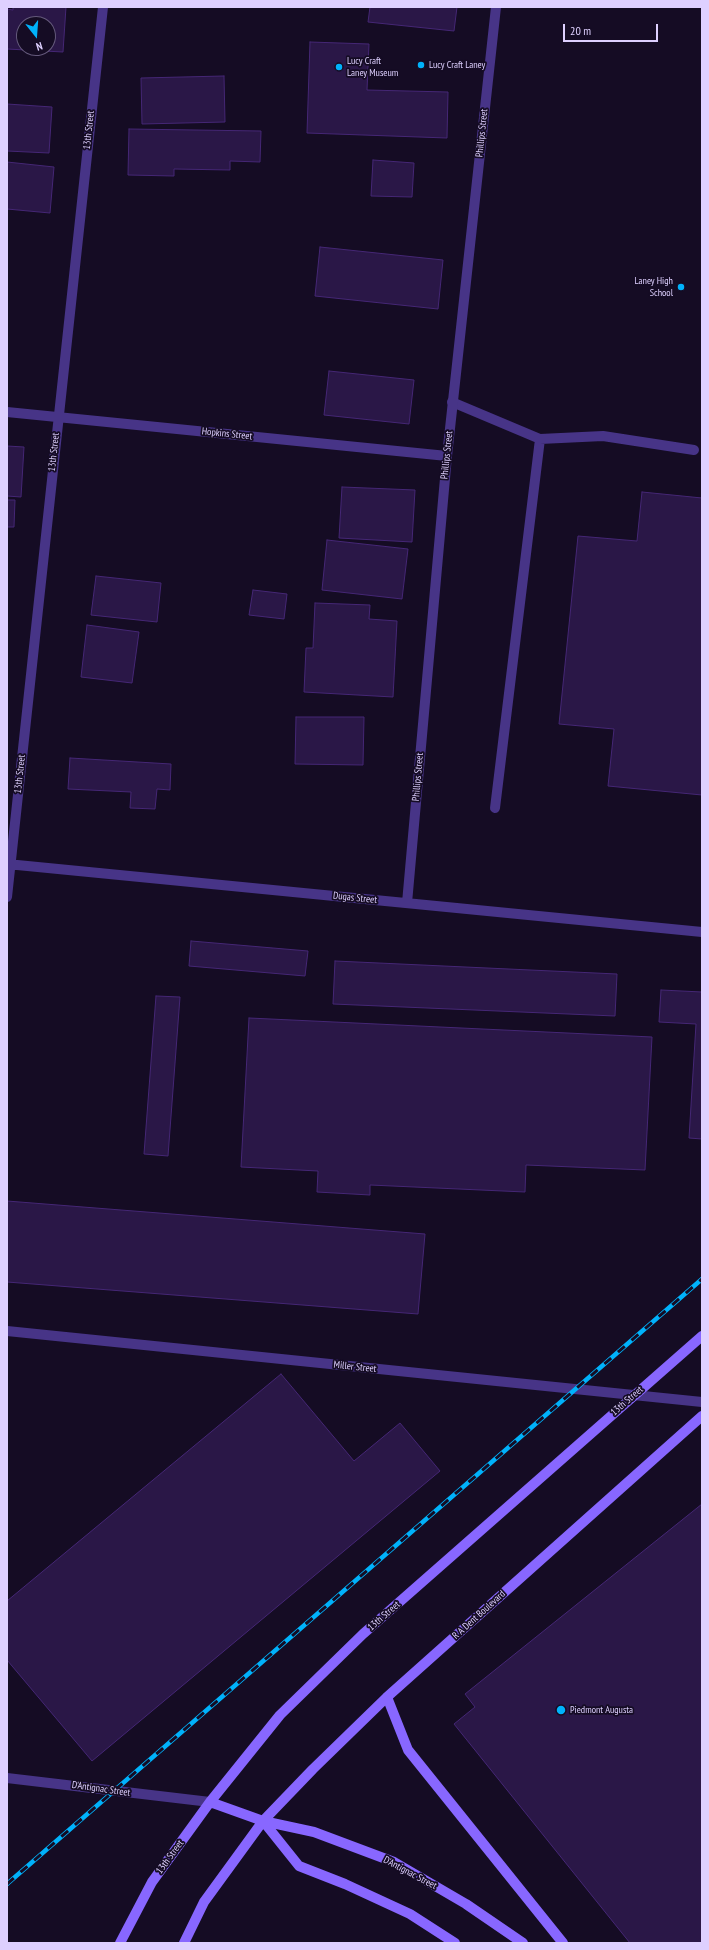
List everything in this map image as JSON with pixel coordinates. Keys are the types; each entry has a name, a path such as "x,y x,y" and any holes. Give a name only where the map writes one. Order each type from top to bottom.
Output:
{"main road":[{"name":"13th Street","path":"120,1943 152,1882 210,1802 280,1715 363,1634 702,1336"},
{"name":"R A Dent Boulevard","path":"263,1821 387,1698 702,1416"},
{"path":"387,1698 408,1750 563,1943"},
{"name":"D'Antignac Street","path":"210,1802 263,1821 314,1832 394,1862 466,1904 523,1943"},
{"path":"184,1943 204,1902 263,1821 299,1866 345,1884 410,1914 455,1943"}],"street":[{"name":"13th Street","path":"7,897 9,865 102,7"},
{"name":"Phillips Street","path":"407,903 446,456 496,7"},
{"path":"452,402 540,439 603,436 694,450"},
{"name":"Hopkins Street","path":"7,412 446,456"},
{"path":"495,808 540,439"},
{"name":"Dugas Street","path":"9,865 702,932"},
{"name":"Miller Street","path":"7,1331 702,1402"},
{"name":"D'Antignac Street","path":"7,1778 210,1802"}],"building":[{"path":"13,7 66,7 63,52 56,52 56,16 16,16 16,49 7,49 7,9 13,10"},
{"path":"370,7 457,7 454,31 368,22"},
{"name":"Lucy Craft Laney Museum","path":"310,42 369,44 367,90 448,92 447,138 307,133"},
{"path":"224,76 225,122 142,124 141,78"},
{"path":"7,104 52,107 49,153 7,151"},
{"path":"129,129 261,131 260,162 230,161 230,170 174,169 174,176 128,175"},
{"path":"373,160 414,163 412,197 371,196"},
{"path":"7,162 54,167 50,213 7,209"},
{"path":"320,247 443,260 438,309 315,296"},
{"path":"329,371 414,380 409,424 324,415"},
{"path":"7,446 24,447 21,497 7,496"},
{"path":"342,487 415,490 412,542 339,538"},
{"path":"642,492 702,498 702,795 608,786 614,729 559,724 578,536 637,541"},
{"path":"7,500 15,500 14,527 7,527"},
{"path":"327,540 408,549 402,599 322,590"},
{"path":"96,576 161,583 157,622 91,615"},
{"path":"253,590 287,594 284,619 249,615"},
{"path":"315,603 370,605 369,619 397,621 393,697 304,692 306,648 313,648"},
{"path":"87,625 139,632 132,683 81,677"},
{"path":"296,717 364,717 363,765 295,764"},
{"path":"70,758 171,764 170,790 157,789 155,809 130,808 131,792 68,789"},
{"path":"191,941 308,951 305,976 189,966"},
{"path":"335,961 617,974 615,1016 333,1004"},
{"path":"661,990 702,992 702,1139 689,1138 696,1024 659,1022"},
{"path":"156,996 180,997 168,1156 144,1154"},
{"path":"249,1018 652,1037 645,1170 526,1165 525,1192 370,1185 370,1195 317,1192 318,1171 241,1167"},
{"path":"7,1201 425,1234 418,1314 7,1282"},
{"path":"281,1374 354,1461 400,1423 440,1471 92,1761 7,1660 7,1601"},
{"name":"Piedmont Augusta","path":"702,1504 702,1943 630,1943 454,1724 475,1707 465,1694"}],"railway":[{"path":"7,1884 702,1279"}],"place":[{"name":"Lucy Craft Laney","path":"421,65"},
{"name":"Lucy Craft Laney Museum","path":"339,67"},
{"name":"Laney High School","path":"681,287"},
{"name":"Piedmont Augusta","path":"561,1710"}]}
